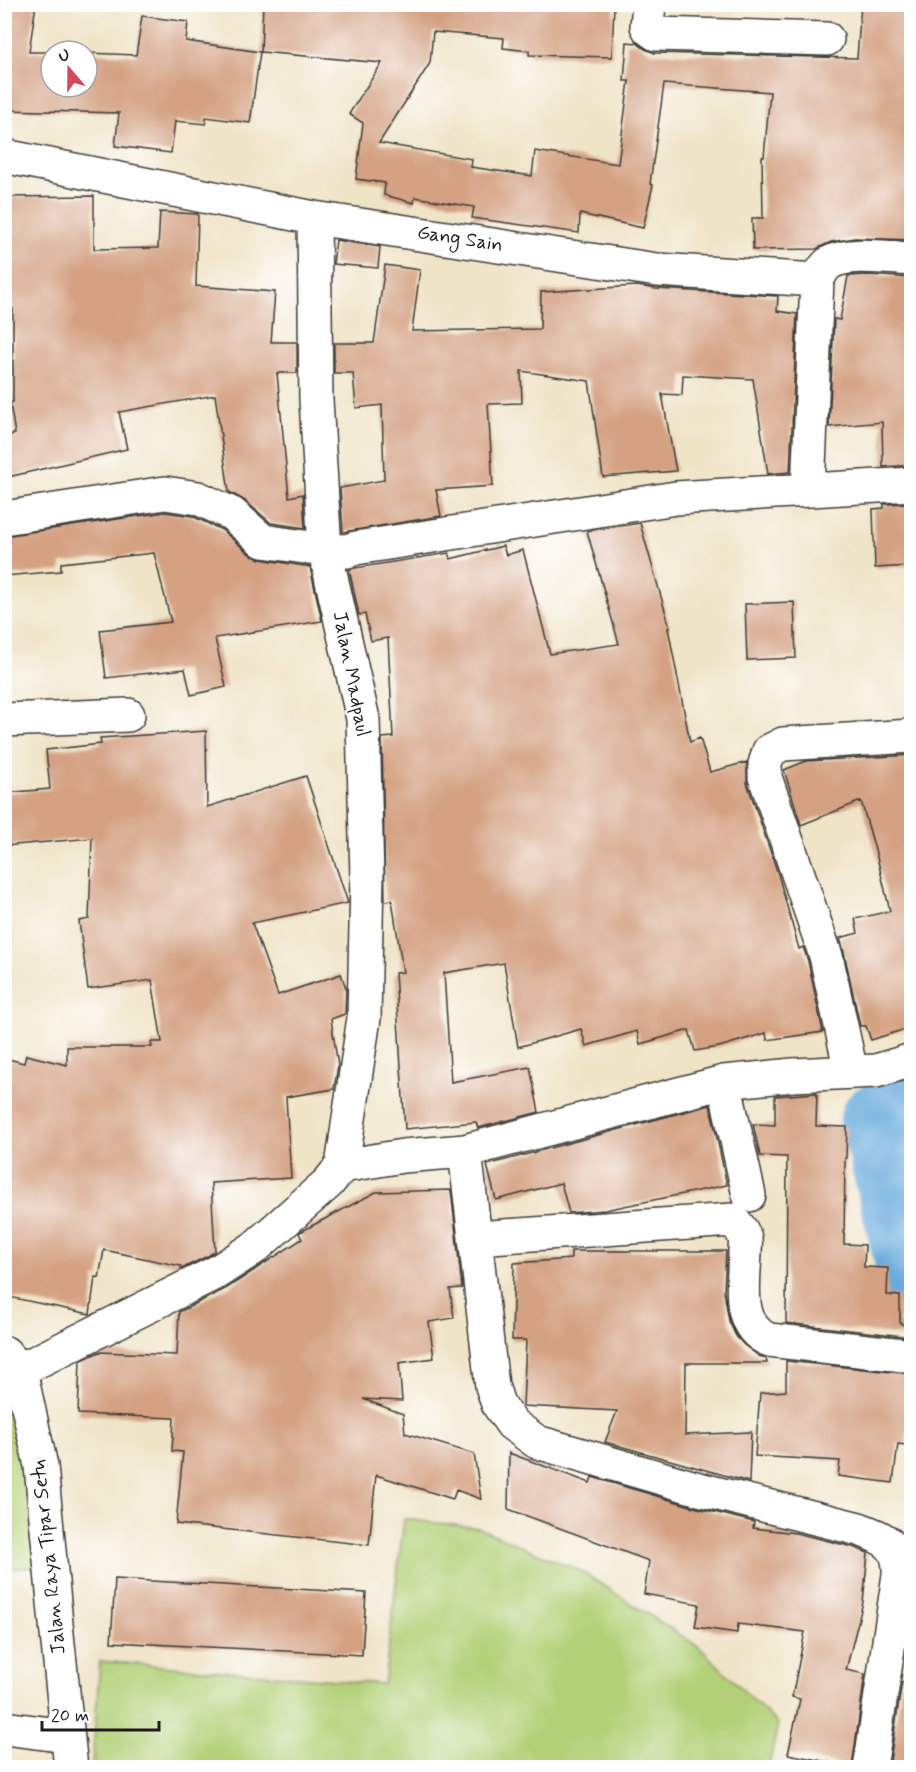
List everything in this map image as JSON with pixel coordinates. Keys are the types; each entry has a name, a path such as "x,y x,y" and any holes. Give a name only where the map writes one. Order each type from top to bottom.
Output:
{"street":[{"path":"649,4 647,26 656,34 827,39"},
{"name":"Gang Sain","path":"4,156 314,218 657,270 817,280"},
{"name":"Jalan Madpaul","path":"314,218 316,400 325,550 363,719 367,878 364,1018 342,1166"},
{"path":"808,490 817,280 826,266 838,258 912,259"},
{"path":"4,518 165,493 198,498 232,514 263,541 347,551 676,498 912,484"},
{"path":"4,720 128,716"},
{"path":"851,1072 826,956 765,777 765,764 769,751 783,744 912,736"},
{"path":"12,1362 217,1272 254,1248 322,1189 342,1166 403,1155 465,1151 724,1082 794,1075 876,1071 912,1060"},
{"path":"724,1082 749,1195"},
{"path":"465,1151 492,1386 498,1404 512,1424 537,1442 699,1489 859,1528 882,1539 896,1551 900,1562 899,1575 870,1767"},
{"path":"476,1238 732,1220 740,1227 745,1239 744,1305 752,1328 760,1336 769,1340 912,1356"},
{"name":"Jalan Raya Tipar Setu","path":"12,1362 41,1467 71,1767"},
{"path":"4,1728 68,1736"}],"green space":[{"path":"4,1373 23,1406 39,1567 5,1569"},
{"path":"404,1519 479,1528 582,1572 698,1646 778,1724 769,1767 92,1767 100,1661 384,1684"}],"building":[{"path":"4,4 36,4 29,52 39,52 39,99 99,99 99,53 136,55 142,16 188,22 186,41 260,52 250,123 206,117 206,124 175,121 171,153 115,146 119,113 4,110"},
{"path":"263,4 614,4 612,57 529,55 529,51 503,48 504,38 433,32 430,63 379,143 472,159 471,167 532,176 535,151 618,164 629,81 624,81 627,42 637,43 655,53 857,58 861,4 912,4 912,240 855,238 831,242 816,249 753,250 752,218 763,218 762,157 764,157 770,92 664,84 650,184 653,185 643,228 580,214 579,233 472,218 474,207 415,197 414,203 384,195 385,183 356,179 363,123 349,114 382,63 261,52"},
{"path":"94,196 94,249 158,248 160,212 198,214 196,286 275,292 271,342 297,342 297,373 277,373 289,497 303,494 305,528 271,523 244,500 229,492 215,395 119,412 127,449 4,478 4,436 15,434 10,403 13,402 13,309 4,309 4,197"},
{"path":"336,240 380,247 378,268 333,264"},
{"path":"385,265 420,270 412,331 540,329 541,292 637,286 778,296 777,311 797,314 790,472 768,474 753,379 683,375 682,395 662,394 676,471 603,477 589,381 521,371 522,403 488,404 493,486 436,490 441,516 343,532 340,488 384,480 382,405 356,408 353,373 334,373 334,343 374,343"},
{"path":"848,276 912,278 912,465 883,467 882,422 829,427 834,319 840,320"},
{"path":"912,503 912,566 875,568 873,509 884,508 884,504"},
{"path":"165,512 192,516 222,530 251,555 260,559 310,567 322,621 215,638 226,687 191,695 185,669 106,678 100,630 171,622 154,553 61,563 61,571 4,576 4,536"},
{"path":"640,523 670,628 668,628 690,742 700,738 710,772 747,762 747,783 778,874 799,949 803,947 808,961 823,1032 767,1040 766,1033 719,1047 695,1051 689,1030 640,1044 637,1031 586,1046 581,1029 518,1047 504,963 444,973 451,1082 530,1067 539,1112 478,1128 476,1122 405,1129 395,973 403,972 392,900 385,901 382,738 393,737 388,638 371,641 365,614 359,615 349,569 449,553 450,559 503,546 506,555 523,550 550,654 619,644 587,531"},
{"path":"794,602 796,658 747,660 745,604"},
{"path":"206,731 207,807 306,776 348,903 252,923 278,995 341,974 346,988 345,1014 331,1019 338,1066 334,1089 286,1097 291,1178 211,1183 215,1251 208,1256 181,1269 181,1266 104,1250 99,1278 95,1277 90,1314 4,1296 4,1058 24,1063 26,1055 67,1065 67,1047 152,1047 151,1042 162,1042 152,980 88,989 79,921 89,919 92,838 4,846 4,793 50,789 46,750 101,744 100,738"},
{"path":"912,755 912,1027 871,1040 866,1026 860,1026 840,938 858,933 855,919 890,911 861,801 801,825 784,770 806,761"},
{"path":"817,1093 816,1126 847,1127 844,1244 865,1245 864,1267 888,1268 887,1295 900,1296 900,1324 912,1325 912,1337 786,1323 787,1157 760,1156 753,1124 775,1125 775,1096"},
{"path":"710,1105 727,1185 605,1210 569,1213 561,1183 496,1200 487,1165"},
{"path":"451,1190 462,1288 450,1289 454,1318 429,1322 434,1358 399,1363 402,1401 363,1399 403,1414 405,1433 474,1454 481,1499 456,1490 453,1499 376,1475 369,1545 176,1524 183,1452 172,1451 174,1418 78,1414 80,1361 99,1352 177,1355 179,1312 227,1288 302,1239 299,1233 302,1231 376,1192"},
{"path":"571,1251 726,1251 724,1291 729,1321 736,1336 744,1345 759,1356 766,1358 767,1363 686,1363 685,1435 751,1432 749,1482 605,1442 617,1411 523,1406 526,1340 512,1340 514,1263 571,1259"},
{"path":"786,1361 912,1374 906,1445 898,1444 893,1483 838,1476 840,1461 755,1456 760,1393 786,1391"},
{"path":"509,1453 590,1483 592,1477 754,1522 753,1528 796,1533 868,1553 863,1602 846,1670 865,1674 852,1767 788,1754 800,1699 792,1697 805,1632 738,1624 737,1633 695,1627 699,1604 644,1594 649,1561 508,1509"},
{"path":"115,1579 366,1593 362,1655 111,1642"},
{"path":"902,1682 912,1684 912,1767 889,1767"}],"waterway":[{"path":"912,1101 875,1119 912,1271"}]}
